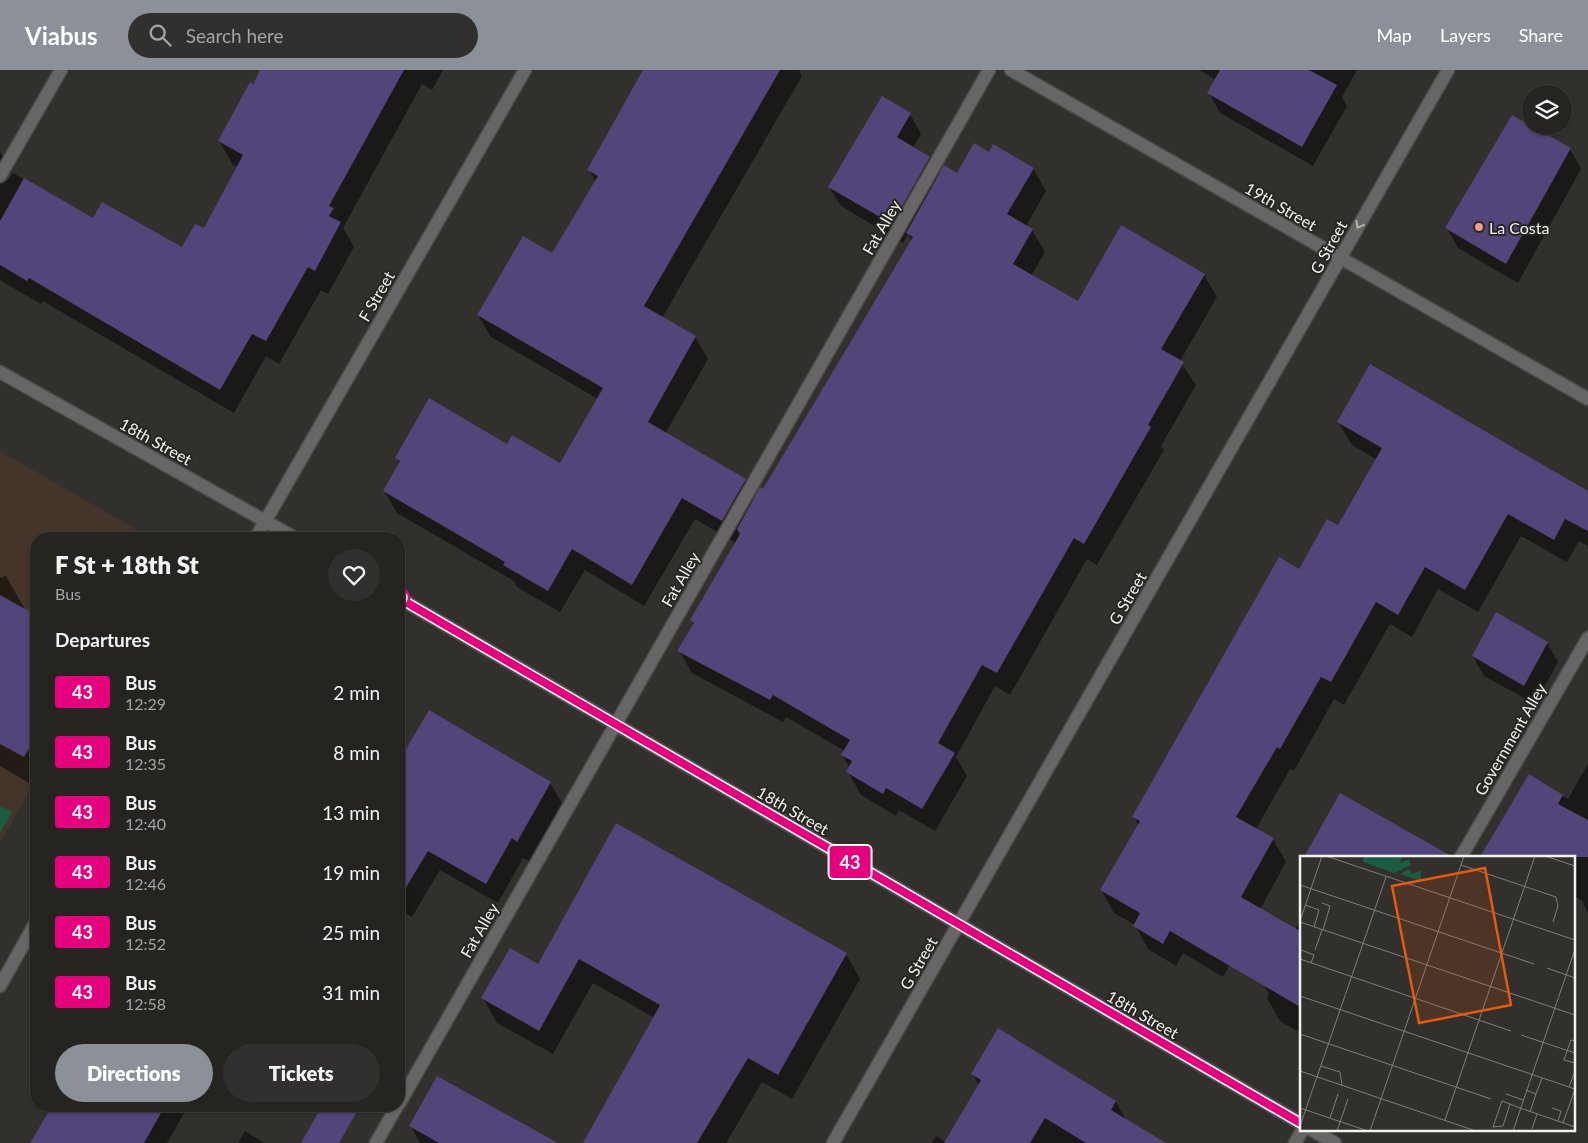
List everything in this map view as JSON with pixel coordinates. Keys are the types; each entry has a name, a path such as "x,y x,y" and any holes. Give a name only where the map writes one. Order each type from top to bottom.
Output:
{"street":[{"path":"0,176 61,70"},
{"name":"F Street","path":"259,532 525,70"},
{"name":"Fat Alley","path":"405,1093 989,70"},
{"name":"19th Street","path":"1011,70 1588,399"},
{"name":"G Street","path":"833,1143 1448,70"},
{"name":"18th Street","path":"0,372 285,532"},
{"name":"18th Street","path":"405,602 1300,1123"},
{"name":"Government Alley","path":"1462,856 1588,638"},
{"path":"0,986 30,933"},
{"name":"Fat Alley","path":"376,1143 394,1112"},
{"path":"1295,1143 1302,1130"},
{"path":"1312,1130 1335,1143"}],"shaded area":[{"path":"0,451 141,532 30,532 30,790 0,843"}],"green space":[{"path":"0,806 12,812 0,833"}],"building":[{"path":"260,70 404,70 329,206 334,208 329,216 341,222 315,271 308,267 266,341 252,334 220,390 29,278 27,281 0,265 0,221 24,178 93,218 102,202 182,247 195,224 204,228 243,155 218,141 250,82 253,84"},
{"path":"643,70 780,70 644,306 696,336 648,422 746,479 722,521 682,498 632,585 572,549 548,591 503,565 505,562 383,491 400,461 395,458 429,398 507,444 512,435 560,463 603,388 477,315 523,236 552,253 598,176 587,170"},
{"path":"1220,70 1309,70 1337,85 1302,147 1207,93"},
{"path":"882,96 911,113 897,137 930,157 892,224 828,187"},
{"path":"1512,115 1522,121 1522,135 1548,135 1571,148 1506,264 1445,228"},
{"path":"974,143 989,152 993,144 1034,168 1007,214 1033,229 1013,264 1078,301 1121,225 1205,274 1161,349 1184,362 1148,425 1151,427 1084,544 1074,538 997,673 982,665 938,743 955,753 922,809 886,788 883,794 846,772 852,761 841,755 850,740 773,695 770,700 677,651 694,623 690,620 740,534 737,529 760,487 763,489 913,237 906,233 944,165 957,173"},
{"path":"1370,364 1588,491 1588,531 1565,519 1554,540 1508,514 1465,590 1425,567 1398,615 1376,602 1331,682 1321,677 1280,749 1277,747 1236,817 1274,838 1241,897 1300,931 1300,1007 1170,931 1163,944 1133,926 1140,913 1100,890 1140,821 1132,817 1279,557 1299,569 1327,519 1338,525 1382,448 1337,422"},
{"path":"0,595 30,612 30,747 24,757 0,744"},
{"path":"1496,612 1548,642 1524,686 1472,656"},
{"path":"429,710 551,782 517,842 512,838 486,884 428,851 405,889 405,751"},
{"path":"1529,774 1563,795 1558,804 1588,820 1588,857 1481,856"},
{"path":"1340,793 1451,856 1305,856"},
{"path":"616,823 847,953 778,1075 748,1058 697,1143 583,1143 660,1005 579,959 539,1031 481,998 510,948 538,964"},
{"path":"998,1028 1116,1101 1111,1110 1166,1143 1086,1143 1045,1118 1030,1143 944,1143 981,1080 971,1074"},
{"path":"437,1076 558,1143 439,1143 409,1126"},
{"path":"48,1112 162,1112 144,1143 30,1143"},
{"path":"319,1112 357,1112 339,1143 301,1143"}],"bus line":[{"name":"43","path":"405,602 1300,1123"}],"place":[{"name":"La Costa","path":"1479,227"}]}
